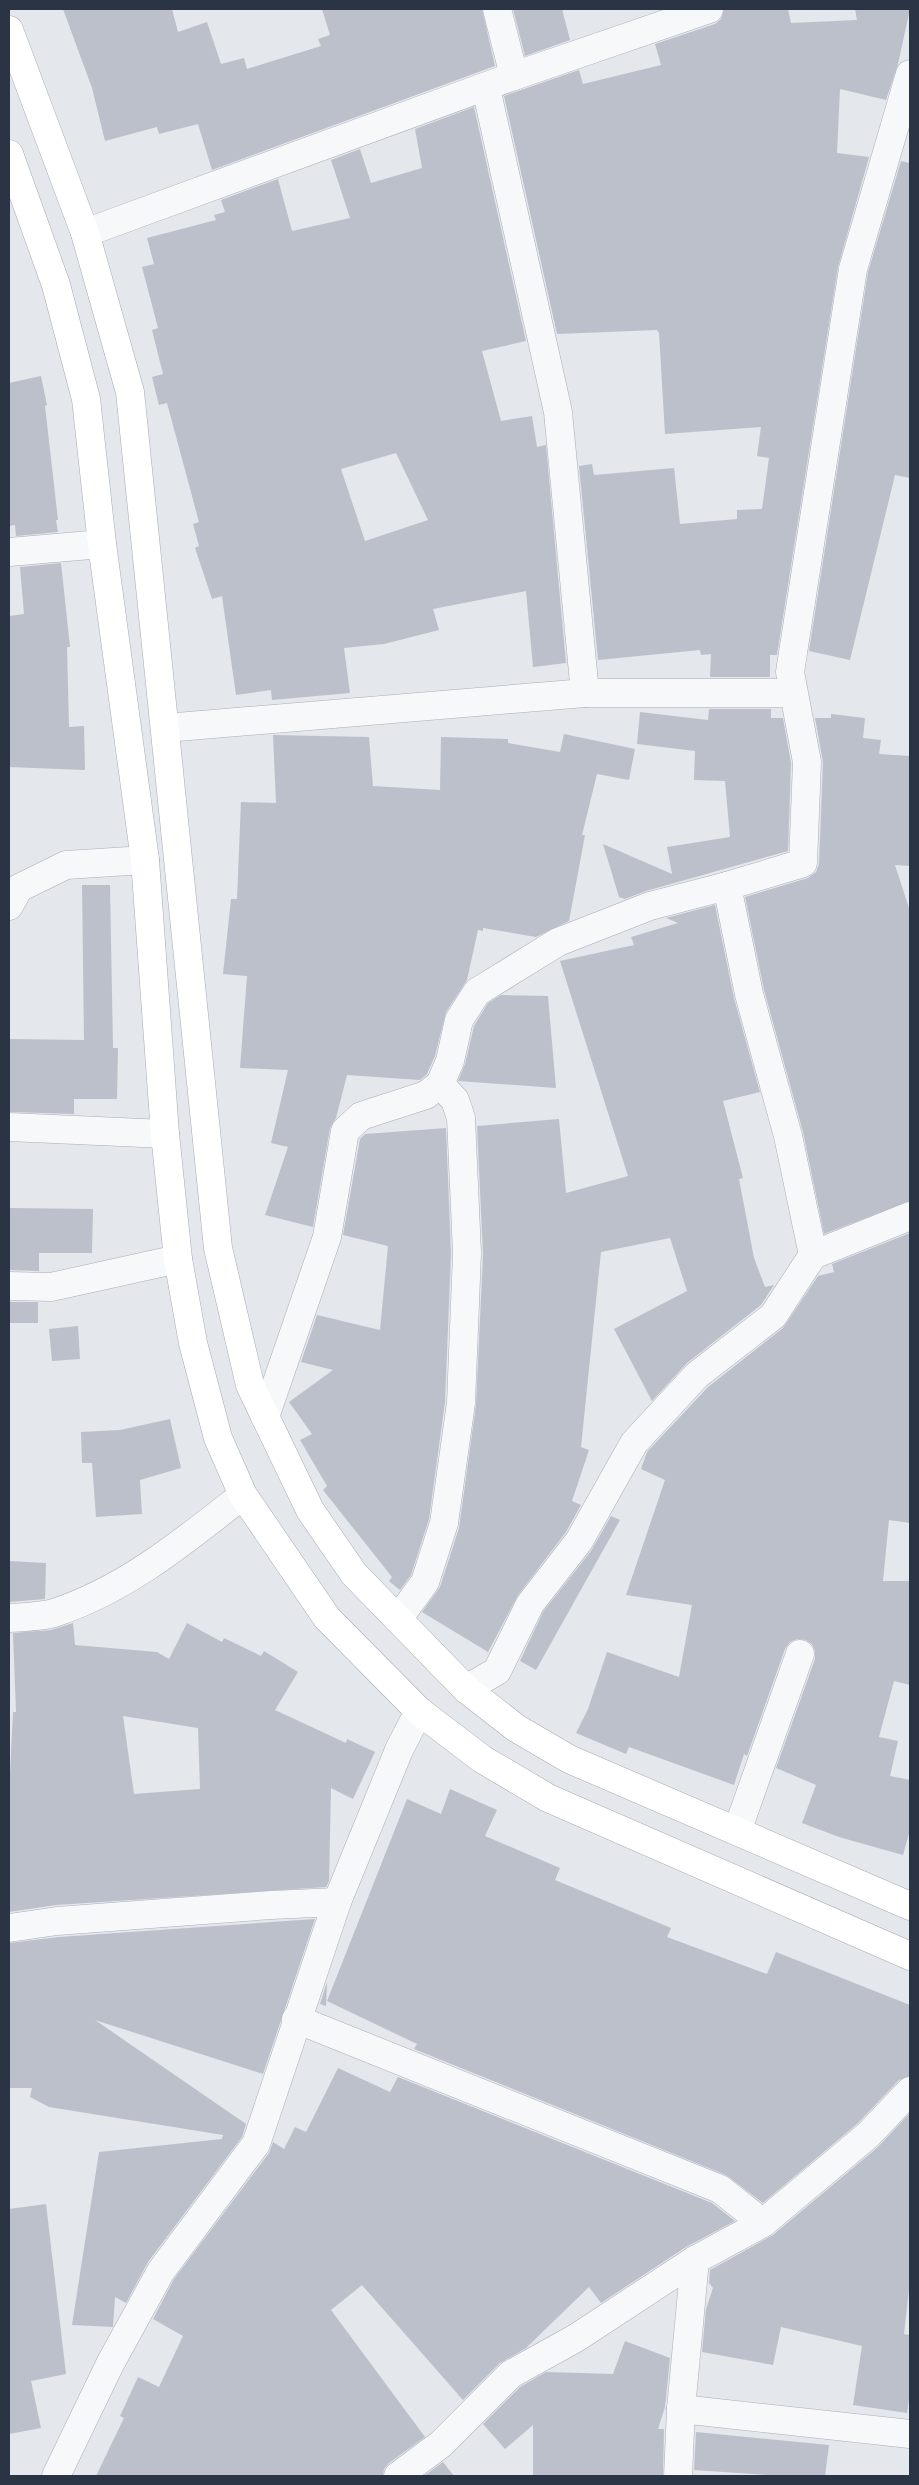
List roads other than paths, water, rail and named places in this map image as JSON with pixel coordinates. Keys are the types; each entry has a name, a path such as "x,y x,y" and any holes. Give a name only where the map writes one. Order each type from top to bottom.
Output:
{"main road":[{"path":"9,30 85,233 130,392 218,1248 250,1385 265,1417 310,1510 354,1574 466,1689 516,1728 568,1759 910,1906"},
{"path":"9,154 56,285 86,399 102,544 144,860 165,1134 178,1260 193,1343 218,1438 243,1495 327,1618 419,1711 482,1759 548,1798 910,1956"}],"street":[{"path":"497,9 514,76"},
{"path":"85,233 486,88 514,76 709,9"},
{"path":"265,1417 327,1237 345,1131 360,1116 426,1095 440,1084 450,1061 459,1020 477,992 558,942 650,906 727,886 803,863 807,762 792,693 790,672 853,269 910,74"},
{"path":"486,88 558,412 585,693"},
{"path":"9,552 102,544"},
{"path":"165,728 585,693 792,693"},
{"path":"9,906 19,888 66,865 144,860"},
{"path":"727,886 749,994 788,1136 813,1255"},
{"path":"398,1619 425,1582 444,1523 461,1403 467,1254 461,1118 455,1100 440,1084"},
{"path":"9,1128 165,1134"},
{"path":"466,1689 497,1671 530,1604 579,1541 634,1443 697,1375 773,1316 813,1255 910,1216"},
{"path":"9,1286 50,1287 178,1260"},
{"path":"9,1618 52,1614 114,1588 154,1564 243,1495"},
{"path":"737,1831 800,1654"},
{"path":"56,2476 110,2364 161,2271 256,2144 296,2019 337,1902 399,1750 419,1711"},
{"path":"9,1928 57,1921 337,1902"},
{"path":"296,2019 720,2189 763,2223"},
{"path":"398,2476 441,2444 511,2374 576,2338 696,2260 763,2223 868,2135 910,2091"},
{"path":"678,2476 681,2409 696,2260"},
{"path":"681,2409 910,2434"}]}
